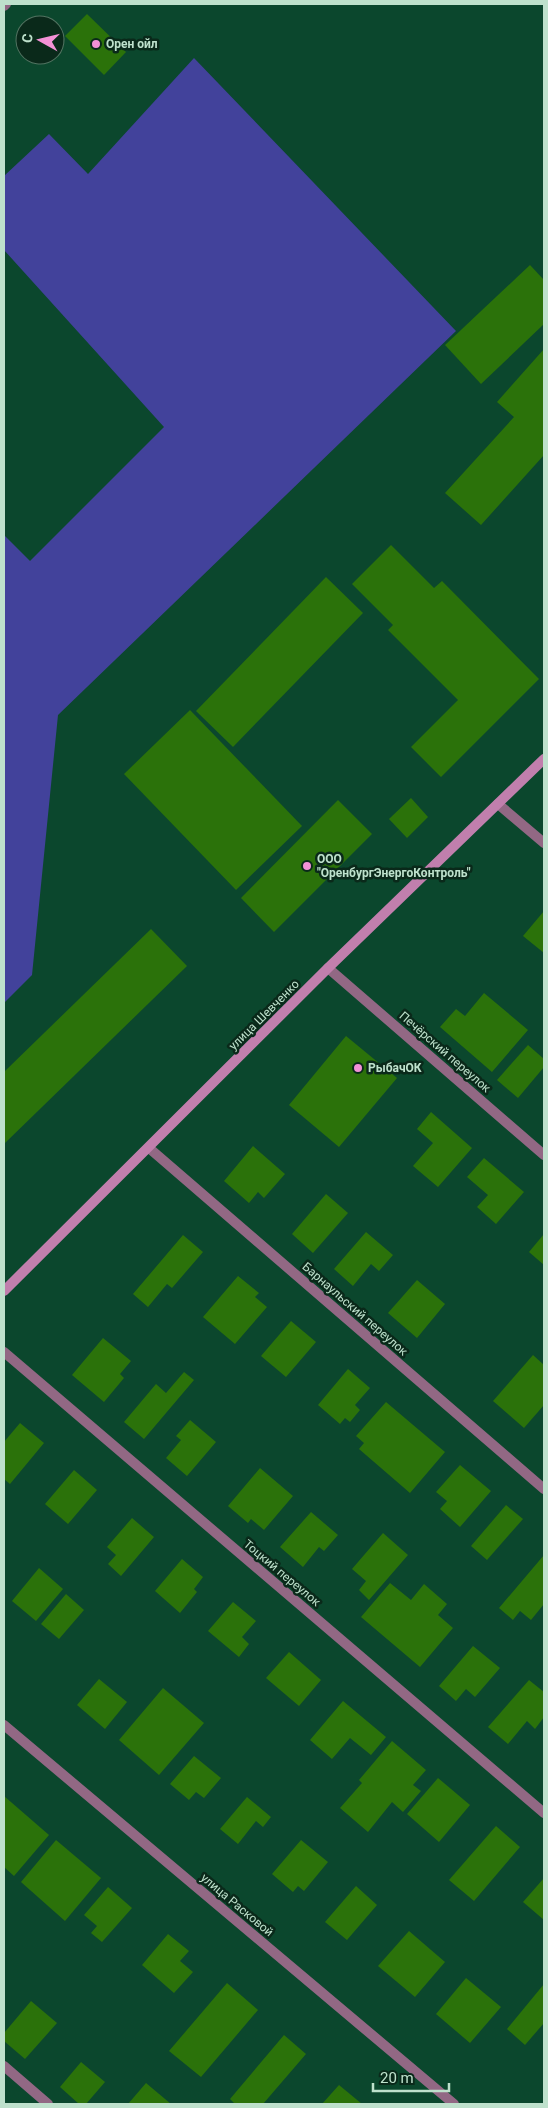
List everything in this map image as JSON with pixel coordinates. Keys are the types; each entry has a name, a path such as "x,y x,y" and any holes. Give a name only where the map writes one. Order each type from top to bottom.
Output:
{"main road":[{"name":"улица Шевченко","path":"4,1291 328,968 544,759"}],"street":[{"path":"498,804 544,843"},
{"name":"Печёрский переулок","path":"328,968 544,1154"},
{"name":"Барнаульский переулок","path":"149,1148 544,1489"},
{"name":"Тоцкий переулок","path":"4,1352 544,1813"},
{"name":"улица Расковой","path":"4,1725 454,2104"},
{"path":"4,2066 48,2104"}],"shaded area":[{"path":"194,58 456,331 58,715 32,975 4,1003 4,535 30,561 164,427 4,250 4,176 49,134 88,174"}],"building":[{"name":"Орен ойл","path":"87,14 126,52 104,75 65,36"},
{"path":"530,265 544,280 544,324 481,384 445,345"},
{"path":"544,349 544,455 481,525 445,493 514,417 497,402"},
{"path":"391,545 434,588 442,581 539,679 441,777 411,747 458,700 388,630 393,625 352,584"},
{"path":"326,577 363,613 233,747 196,711"},
{"path":"190,710 302,826 236,890 124,774"},
{"path":"411,798 428,817 407,838 389,819"},
{"name":"ООО \"ОренбургЭнергоКонтроль\"","path":"338,800 372,834 274,932 241,898"},
{"path":"544,911 544,953 523,936"},
{"path":"151,929 187,966 4,1144 4,1072"},
{"path":"484,993 528,1030 492,1072 440,1027 456,1009 465,1016"},
{"path":"346,1036 397,1078 339,1147 289,1105"},
{"path":"528,1045 544,1059 544,1067 518,1098 497,1080"},
{"path":"431,1112 472,1148 438,1187 413,1166 433,1143 417,1129"},
{"path":"253,1146 285,1174 264,1198 258,1192 249,1203 224,1181"},
{"path":"484,1158 524,1192 496,1224 477,1207 488,1195 467,1177"},
{"path":"326,1194 348,1213 313,1253 292,1234"},
{"path":"366,1232 393,1255 379,1271 371,1264 353,1286 334,1269"},
{"path":"544,1234 544,1265 529,1252"},
{"path":"183,1235 203,1252 172,1288 167,1284 148,1307 133,1294"},
{"path":"238,1276 259,1293 255,1297 267,1307 235,1344 203,1317"},
{"path":"417,1280 445,1304 417,1338 388,1313"},
{"path":"291,1321 316,1342 286,1377 261,1356"},
{"path":"103,1338 131,1361 120,1374 124,1378 104,1402 72,1375"},
{"path":"533,1355 544,1365 544,1405 524,1428 493,1401"},
{"path":"348,1369 370,1388 355,1405 360,1410 350,1422 345,1418 340,1424 318,1405"},
{"path":"184,1372 194,1380 144,1439 124,1422 156,1384 166,1393"},
{"path":"386,1402 445,1452 410,1493 359,1449 364,1443 356,1436"},
{"path":"190,1420 216,1442 187,1476 166,1458 181,1440 176,1436"},
{"path":"20,1423 44,1443 10,1484 4,1479 4,1442"},
{"path":"460,1465 491,1491 460,1527 440,1509 447,1501 436,1492"},
{"path":"260,1468 293,1496 264,1530 251,1519 248,1523 228,1506"},
{"path":"74,1470 97,1490 68,1524 45,1504"},
{"path":"506,1505 523,1519 487,1560 471,1546"},
{"path":"311,1512 338,1535 324,1551 319,1547 303,1567 280,1547"},
{"path":"132,1518 154,1537 121,1576 108,1564 116,1555 107,1547"},
{"path":"383,1533 408,1555 369,1600 359,1590 366,1581 352,1569"},
{"path":"544,1555 544,1604 531,1620 520,1611 513,1620 499,1608"},
{"path":"182,1559 203,1577 194,1589 197,1592 180,1613 155,1591"},
{"path":"39,1568 63,1589 36,1621 12,1601"},
{"path":"390,1583 411,1600 424,1584 447,1604 438,1615 453,1628 420,1667 361,1617"},
{"path":"66,1594 84,1610 59,1639 41,1624"},
{"path":"233,1602 256,1621 242,1637 249,1644 239,1657 208,1631"},
{"path":"473,1646 500,1668 475,1697 466,1689 456,1701 439,1686"},
{"path":"289,1652 321,1680 299,1706 266,1678"},
{"path":"99,1679 127,1702 105,1729 77,1705"},
{"path":"529,1680 544,1692 544,1717 535,1729 527,1721 508,1744 488,1727"},
{"path":"163,1688 204,1723 159,1775 119,1740"},
{"path":"343,1701 386,1737 371,1755 350,1738 332,1759 310,1740"},
{"path":"392,1741 426,1770 413,1785 421,1791 403,1812 392,1802 368,1832 340,1808 362,1783 359,1780"},
{"path":"194,1756 221,1778 204,1798 196,1792 189,1800 170,1784"},
{"path":"438,1778 470,1805 439,1842 407,1814"},
{"path":"4,1796 49,1835 14,1876 4,1867"},
{"path":"247,1797 271,1817 263,1827 256,1821 238,1844 220,1829"},
{"path":"496,1826 520,1847 474,1901 449,1880"},
{"path":"56,1840 101,1878 65,1921 21,1882"},
{"path":"301,1840 328,1862 304,1891 298,1886 293,1892 272,1874"},
{"path":"544,1878 544,1920 523,1902"},
{"path":"356,1886 377,1905 347,1940 325,1922"},
{"path":"108,1887 132,1908 102,1942 91,1933 97,1926 84,1915"},
{"path":"409,1931 445,1962 415,1997 378,1966"},
{"path":"168,1934 189,1951 180,1961 193,1972 174,1993 142,1965"},
{"path":"466,1978 501,2007 470,2043 436,2014"},
{"path":"227,1983 258,2010 201,2077 169,2051"},
{"path":"544,1984 544,2023 525,2045 507,2029"},
{"path":"31,2001 57,2023 25,2059 4,2041 4,2033"},
{"path":"284,2035 306,2054 263,2104 235,2104 230,2099"},
{"path":"81,2062 105,2082 86,2104 79,2104 60,2087"},
{"path":"146,2083 171,2104 128,2104"},
{"path":"339,2085 362,2104 322,2104"}],"place":[{"name":"Орен ойл","path":"96,44"},
{"name":"ООО \"ОренбургЭнергоКонтроль\"","path":"307,866"},
{"name":"РыбачОК","path":"358,1068"}]}
